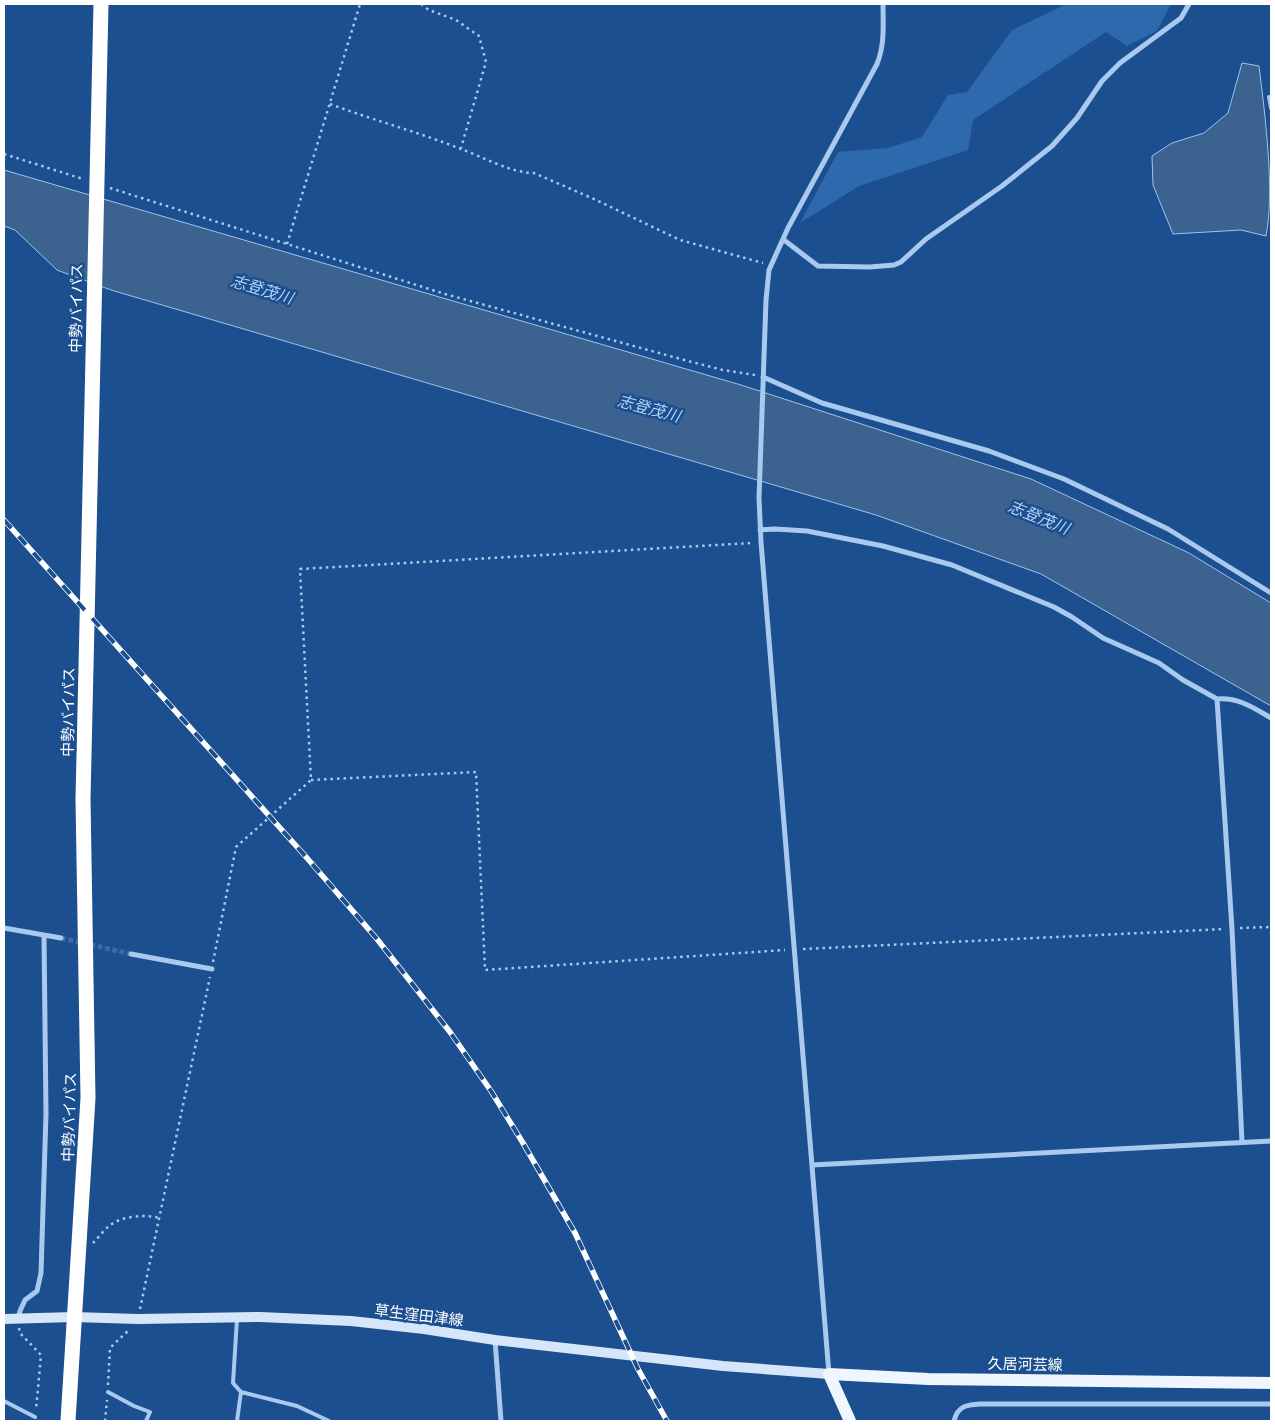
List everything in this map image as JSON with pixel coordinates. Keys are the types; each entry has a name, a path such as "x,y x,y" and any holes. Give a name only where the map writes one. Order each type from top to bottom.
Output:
{"highway":[{"name":"中勢バイパス","path":"68,1421 88,1098 84,799 101,4"}],"main road":[{"name":"草生窪田津線","path":"4,1319 237,1317 351,1322 424,1329 495,1340 723,1366 829,1374"},
{"name":"久居河芸線","path":"829,1374 928,1379 1271,1383"},
{"path":"829,1374 850,1421"}],"street":[{"path":"829,1374 760,530 759,498 766,300 769,270 773,266 788,228 877,64 882,51 884,37 883,4"},
{"path":"784,240 818,266 870,268 894,265 901,262 926,239 1002,186 1052,146 1077,118 1102,81 1120,64 1181,18 1189,4"},
{"path":"764,377 822,403 962,442 1064,478 1168,529 1271,593"},
{"path":"760,530 807,531 883,546 952,565 1054,607 1103,638 1159,663 1217,700 1224,698 1245,702 1271,718"},
{"path":"1217,700 1232,929 1242,1142"},
{"path":"4,928 61,938"},
{"path":"18,1320 25,1300 37,1290 41,1273 46,1114 44,936"},
{"path":"131,954 212,969"},
{"path":"812,1165 1271,1140"},
{"path":"495,1340 501,1421"},
{"path":"954,1421 960,1409 982,1404 1271,1404"}],"lane":[{"path":"1269,97 1271,108"},
{"path":"237,1317 233,1383 241,1392 297,1406 329,1421"},
{"path":"108,1392 150,1412 146,1421"},
{"path":"237,1421 241,1392"},
{"path":"4,1402 35,1417"}],"path":[{"path":"288,244 360,4"},
{"path":"421,4 429,10 456,20 479,36 486,62 461,149"},
{"path":"330,104 499,164 534,173 680,240 773,266"},
{"path":"4,154 89,181"},
{"path":"108,187 445,294 723,370 764,377"},
{"path":"311,780 300,569 761,542"},
{"path":"105,1421 110,1348 129,1332 138,1318 236,848 311,780 476,772 485,970 794,950 1271,927"},
{"path":"79,1263 90,1246 114,1222 150,1215 159,1218"},
{"path":"18,1320 20,1333 40,1355 35,1417"}],"shaded area":[{"path":"1067,4 1171,4 1157,31 1127,46 1106,32 973,120 968,150 859,186 800,223 838,152 888,148 922,137 948,95 967,92 1012,30"}],"water":[{"path":"1242,63 1259,66 1266,129 1270,197 1266,236 1241,230 1173,234 1153,185 1152,156 1172,143 1204,133 1228,113"},
{"name":"志登茂川","path":"4,170 741,385 1031,479 1189,553 1271,603 1271,706 1041,574 876,515 111,290 57,270 15,230 4,226"}],"tunnel":[{"path":"61,938 131,954"}],"railway":[{"path":"4,520 307,858 377,939 450,1032 491,1091 575,1233 638,1369 667,1421"}]}
